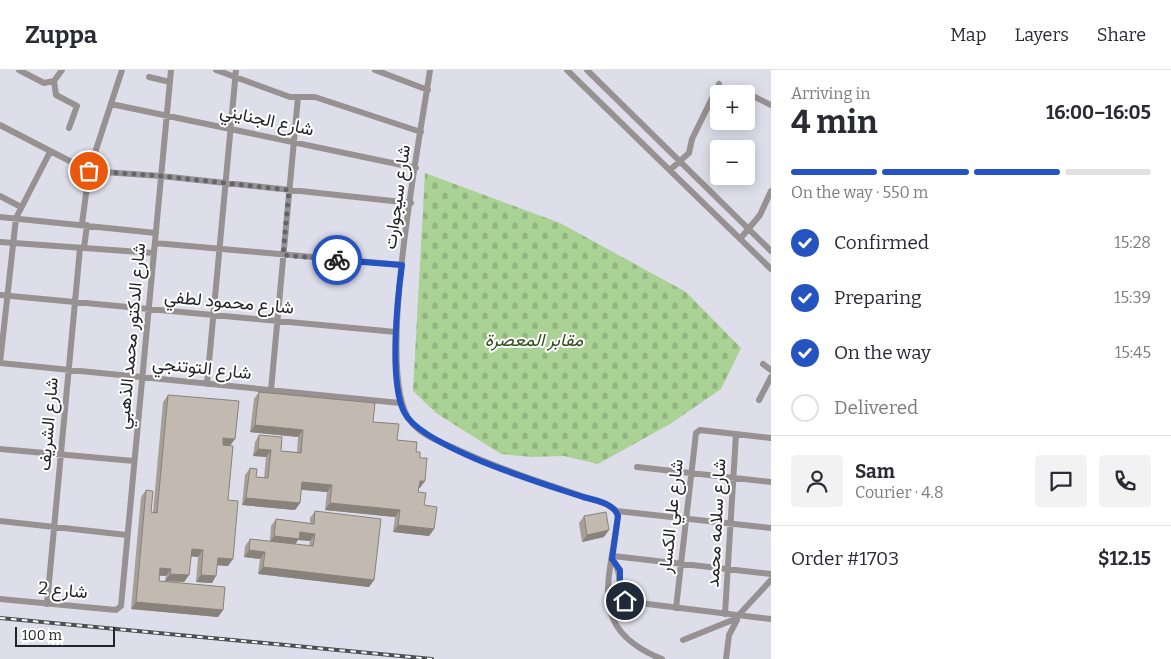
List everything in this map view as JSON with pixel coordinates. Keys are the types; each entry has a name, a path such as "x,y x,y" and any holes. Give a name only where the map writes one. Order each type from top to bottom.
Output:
{"street":[{"path":"19,70 44,83 54,81 62,70"},
{"path":"85,225 89,171 122,70"},
{"name":"شارع الدكتور محمد الذهبي","path":"121,606 171,70"},
{"path":"216,70 236,74 286,96 315,97 421,132"},
{"path":"376,70 428,90"},
{"path":"566,70 771,269"},
{"path":"587,70 771,250"},
{"name":"شارع سيجوارت","path":"430,71 402,265 396,332 396,367 400,403 412,424 432,438 509,471 606,504 616,511"},
{"path":"207,384 236,74"},
{"path":"149,77 170,82"},
{"path":"54,81 56,95 77,106 69,128"},
{"path":"670,170 681,162 688,153 690,143 719,84"},
{"path":"271,390 298,97"},
{"path":"755,97 771,105"},
{"name":"شارع الجنايني","path":"111,104 416,168"},
{"path":"0,125 89,171 161,176 411,203"},
{"path":"0,363 3,295 16,218 50,152"},
{"path":"740,238 760,215 771,191"},
{"path":"0,196 21,207"},
{"path":"0,217 156,234"},
{"name":"شارع الشريف","path":"47,604 74,302 85,225"},
{"path":"0,242 154,253"},
{"path":"155,243 402,265"},
{"name":"شارع محمود لطفي","path":"3,295 396,332"},
{"name":"شارع التوتنجي","path":"0,363 400,403"},
{"path":"763,364 771,370"},
{"path":"759,400 771,377"},
{"name":"شارع علي الكسار","path":"676,608 695,434 700,430 736,434"},
{"path":"736,434 771,438"},
{"name":"شارع سلامه محمد","path":"725,614 736,434"},
{"path":"0,449 134,462"},
{"path":"637,467 771,482"},
{"path":"662,659 630,644 614,625 608,604 609,579 618,516 616,511 771,528"},
{"path":"0,521 127,535"},
{"path":"612,558 771,574"},
{"path":"612,558 620,570 620,597 623,601 771,619"},
{"path":"726,659 730,630 771,580"},
{"name":"شارع 2","path":"0,599 116,610 121,606"},
{"path":"683,640 724,625 740,616"}],"green space":[{"name":"مقابر المعصرة","path":"425,173 560,223 686,292 741,348 721,389 670,424 598,464 564,456 532,457 501,454 436,413 413,391"}],"building":[{"path":"259,392 375,403 373,422 399,424 397,440 417,442 416,452 420,452 420,458 427,458 425,481 420,481 418,492 426,493 424,505 437,507 434,529 398,525 400,510 330,503 332,485 302,482 300,503 246,498 250,468 257,469 256,477 268,478 271,450 258,449 259,435 282,437 281,451 301,453 303,430 255,425"},
{"path":"168,395 239,401 235,439 223,438 223,445 233,446 228,500 238,501 233,559 218,558 216,576 201,575 203,550 192,549 189,575 170,574 171,569 160,568 159,581 225,587 223,610 136,602 146,490 153,491 151,512 157,513"},
{"path":"315,511 381,519 374,580 263,567 265,552 249,550 250,539 313,546 315,534 300,532 299,539 274,536 276,519 314,524"},
{"path":"606,512 609,530 587,535 584,516"}],"railway":[{"path":"0,618 432,659"}],"way so far":[{"path":"89,171 161,176 289,190 283,255 337,260"}],"route":[{"path":"337,260 402,265 397,310 396,367 400,403 412,424 432,438 472,456 545,484 606,504 616,511 618,516 612,559 620,570 620,597 625,601"}]}
